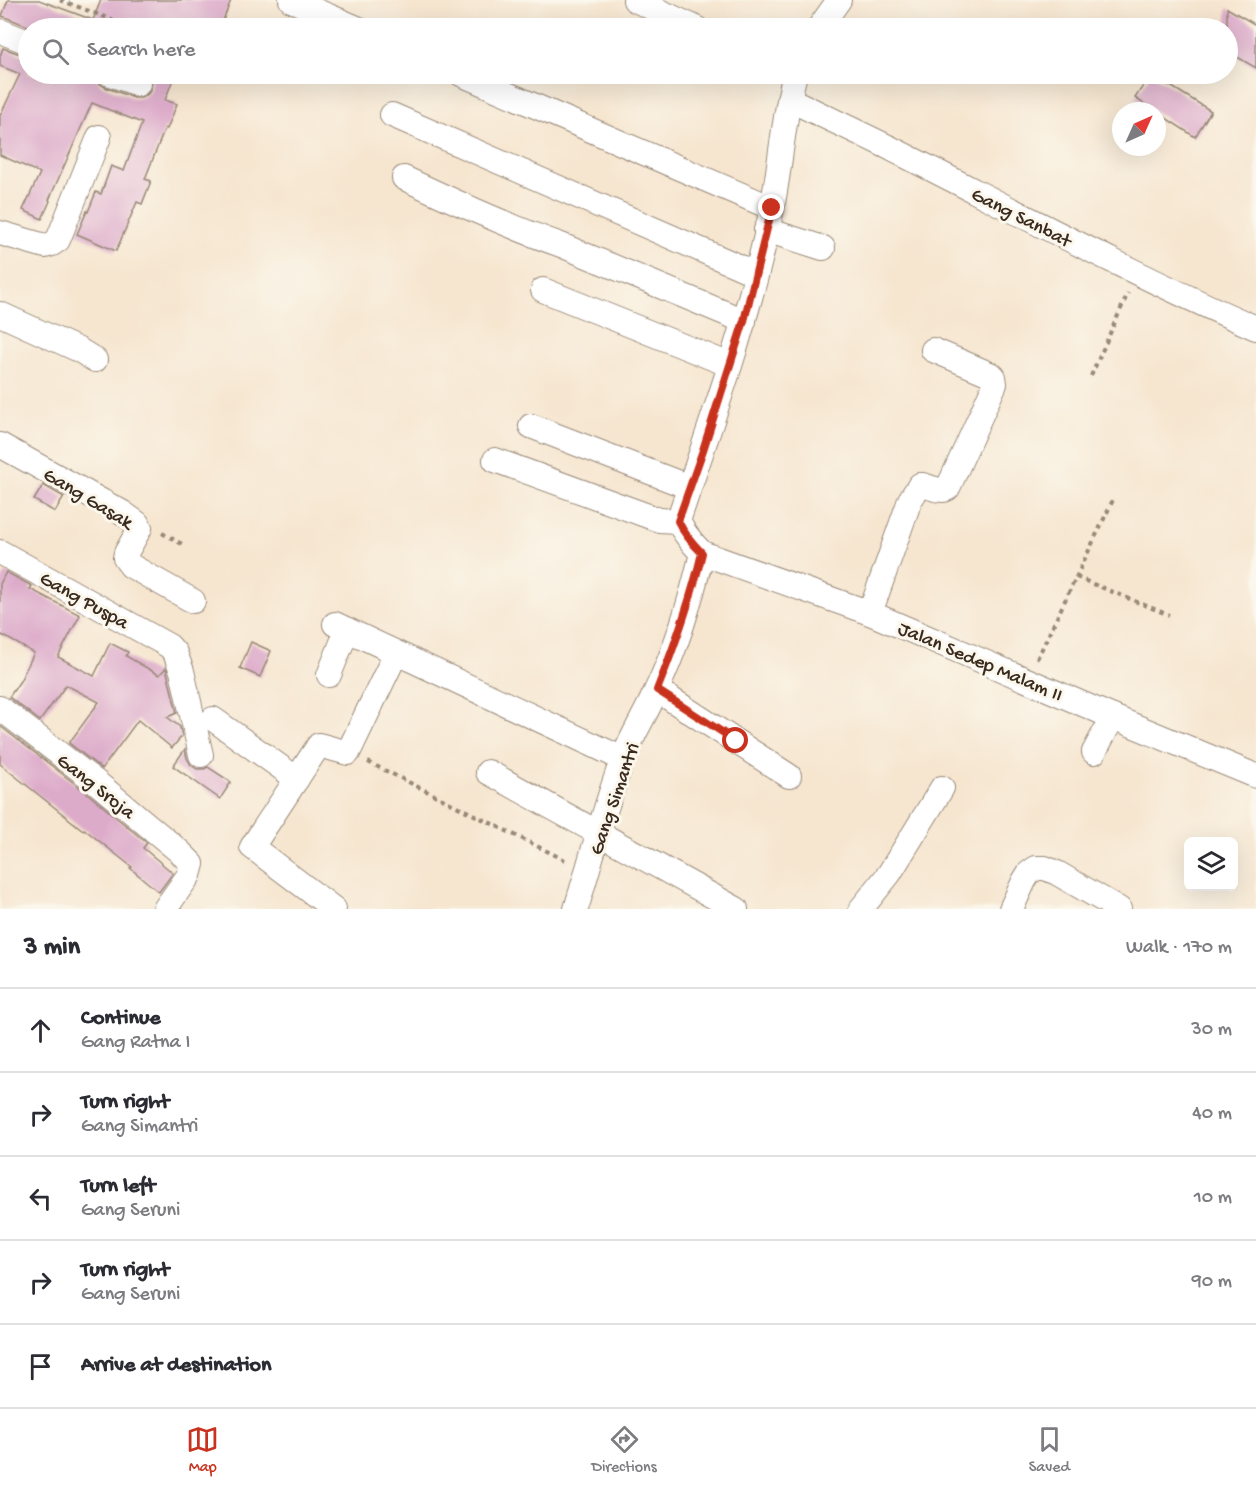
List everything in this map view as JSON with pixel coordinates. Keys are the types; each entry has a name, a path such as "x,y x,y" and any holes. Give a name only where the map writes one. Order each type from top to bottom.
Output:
{"street":[{"path":"291,0 333,18"},
{"path":"635,0 674,18"},
{"path":"826,18 839,0"},
{"path":"0,31 18,38"},
{"path":"482,84 769,219 823,248"},
{"path":"702,553 683,532 678,521 744,321 769,219 792,84"},
{"name":"Gang Sanbat","path":"789,99 1136,273 1256,328"},
{"path":"392,115 756,273"},
{"path":"0,233 45,246 58,240 99,137"},
{"path":"404,178 458,204 744,321"},
{"path":"543,290 729,365"},
{"path":"0,314 79,350 95,360"},
{"path":"870,613 910,500 917,488 923,484 941,491 948,488 995,384 992,375 933,350"},
{"path":"531,426 689,487"},
{"name":"Gang Gasak","path":"0,445 137,523 140,528 126,553 126,562 131,567 193,601"},
{"path":"495,460 659,520 678,521"},
{"name":"Gang Puspa","path":"0,552 169,646 175,653 182,671 201,755"},
{"name":"Jalan Sedep Malam II","path":"702,553 870,613 1256,776"},
{"name":"Gang Simantri","path":"576,909 622,759 657,690 677,642 698,574 702,553"},
{"path":"329,675 341,627 622,759"},
{"path":"333,909 252,847 319,745 348,753 396,653"},
{"path":"657,690 789,776"},
{"name":"Gang Sroja","path":"0,708 113,796 192,864 189,875 165,909"},
{"path":"1094,752 1113,717"},
{"path":"213,719 297,779"},
{"path":"488,772 736,909"},
{"path":"861,909 889,874 942,788"},
{"path":"1011,909 1024,880 1035,868 1045,868 1057,873 1119,909"}],"path":[{"path":"60,0 108,18"},
{"path":"1090,376 1136,273"},
{"path":"1027,680 1113,500"},
{"path":"1076,577 1169,615"},
{"path":"348,753 588,872"}],"building":[{"path":"8,0 39,0 88,18 18,18 18,22 2,16"},
{"path":"101,0 231,0 224,18 94,18"},
{"path":"1227,8 1256,25 1256,68 1238,57 1238,18 1227,18"},
{"path":"3,48 18,53 18,73 0,66"},
{"path":"18,78 18,84 100,84 134,98 141,98 148,94 152,84 171,84 165,100 177,104 145,179 151,181 142,204 137,202 116,251 77,234 96,192 101,194 111,166 124,171 142,123 92,103 42,219 23,210 40,173 0,155 0,116"},
{"path":"1144,84 1167,84 1211,111 1195,137 1166,118 1166,102 1141,102 1135,98"},
{"path":"43,485 64,497 55,512 34,500"},
{"path":"6,572 32,586 30,589 80,615 58,657 94,676 110,643 128,652 126,656 159,675 166,668 177,713 167,717 180,727 182,736 172,748 138,720 102,769 69,743 99,702 66,685 40,721 9,697 34,653 0,634 0,584"},
{"path":"251,642 271,651 260,677 240,668"},
{"path":"0,726 147,843 143,848 173,873 159,892 130,868 132,867 0,764"},
{"path":"185,749 191,765 197,769 208,767 231,782 220,799 173,766"}],"route":[{"path":"736,741 657,690 677,642 698,574 702,553 683,532 678,521 744,321 772,208"}]}
